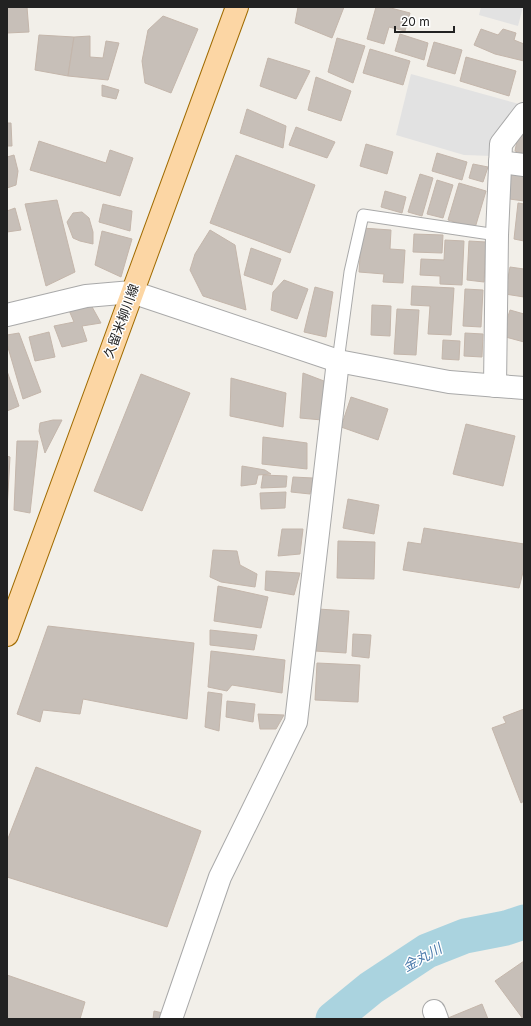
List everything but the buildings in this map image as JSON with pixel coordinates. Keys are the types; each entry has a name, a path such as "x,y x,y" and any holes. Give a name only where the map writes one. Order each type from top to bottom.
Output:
{"main road":[{"name":"久留米柳川線","path":"7,635 237,7"}],"street":[{"path":"495,386 497,236 501,144 524,114"},
{"path":"500,162 524,165"},
{"path":"7,315 86,296 132,292 338,361 449,382 524,388"},
{"path":"171,1019 220,877 296,722 338,361"}],"lane":[{"path":"338,361 350,272 363,215 497,236"}],"shaded area":[{"path":"481,7 523,7 518,26 479,15"},
{"path":"411,74 519,104 518,114 493,156 464,155 396,135"}],"waterway":[{"name":"金丸川","path":"333,1019 371,988 427,951 465,936 506,928 524,922"}]}
